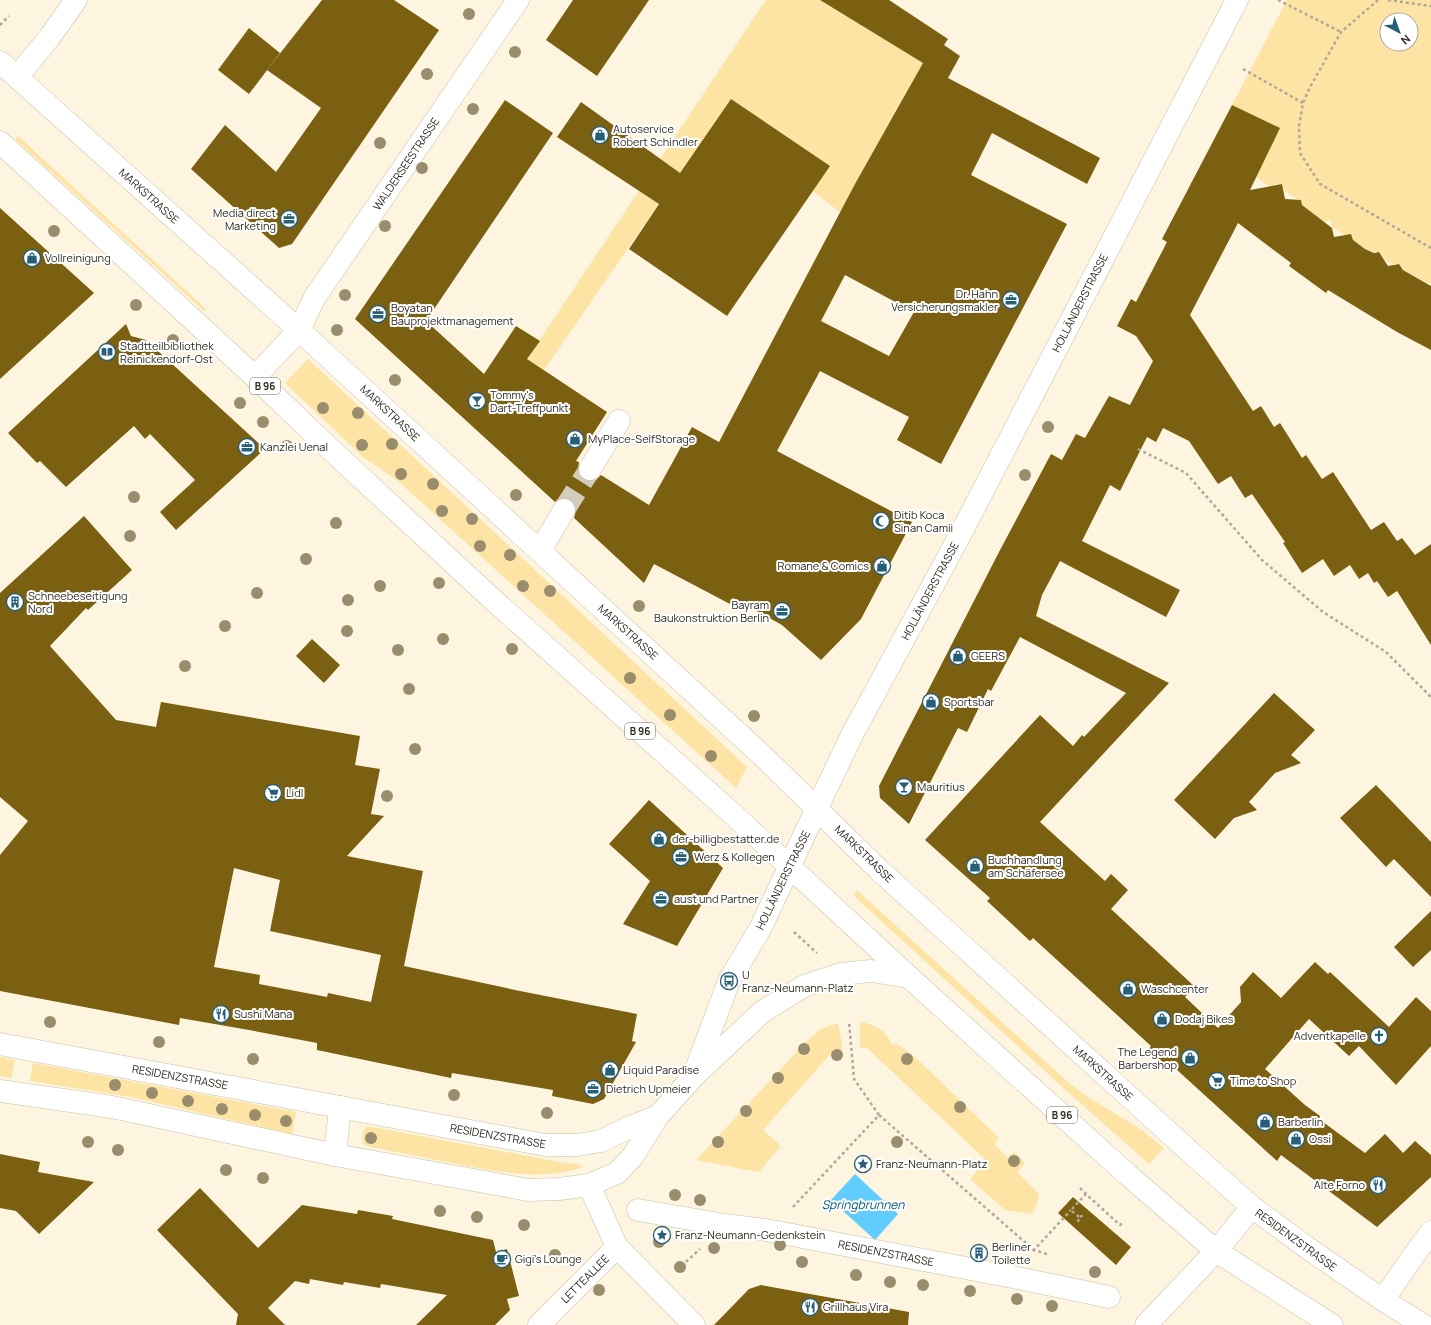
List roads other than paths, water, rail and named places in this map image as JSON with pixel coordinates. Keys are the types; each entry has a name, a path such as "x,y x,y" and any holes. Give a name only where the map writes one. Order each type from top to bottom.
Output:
{"main road":[{"path":"9,82 49,38 76,0"},
{"name":"WALDERSEESTRASSE","path":"255,377 299,330 315,297 518,0"},
{"name":"HOLLÄNDERSTRASSE","path":"658,1116 693,1077 729,981 760,929 853,733 959,537 1237,0"},
{"name":"MARKSTRASSE","path":"0,62 9,82 299,330 748,742 879,870 1252,1207"},
{"name":"B 96","path":"0,142 255,377 346,464 490,597 578,674 790,866 909,977 1102,1152 1216,1251 1332,1325"},
{"path":"590,469 619,421"},
{"path":"540,551 564,510"},
{"path":"693,1077 762,1012 804,986 841,974 871,971 909,977"},
{"name":"RESIDENZSTRASSE","path":"0,1044 545,1145 578,1145 601,1140 658,1116"},
{"path":"0,1090 112,1107 335,1156 528,1190 560,1189 589,1185 618,1173 633,1156 658,1116"},
{"path":"335,1156 340,1107"},
{"name":"LETTEALLEE","path":"539,1325 617,1247 589,1185"},
{"name":"RESIDENZSTRASSE","path":"1146,1325 1216,1251 1252,1207 1328,1263 1423,1325"},
{"name":"RESIDENZSTRASSE","path":"638,1210 725,1225 771,1231 1013,1277 1109,1297"},
{"path":"1383,1300 1431,1232"},
{"path":"617,1247 694,1325"}],"water":[{"name":"Springbrunnen","path":"855,1174 898,1214 875,1240 831,1200"}],"tunnel":[{"path":"564,510 590,469"}],"place":[{"name":"Autoservice Robert Schindler","path":"600,135"},
{"name":"Media direct Marketing","path":"289,219"},
{"name":"Vollreinigung","path":"32,258"},
{"name":"Dr. Hahn Versicherungsmakler","path":"1011,300"},
{"name":"Boyatan Bauprojektmanagement","path":"378,314"},
{"name":"Stadtteilbibliothek Reinickendorf-Ost","path":"107,352"},
{"name":"Tommy's Dart-Treffpunkt","path":"477,401"},
{"name":"MyPlace-SelfStorage","path":"575,439"},
{"name":"Kanzlei Uenal","path":"247,447"},
{"name":"Ditib Koca Sinan Camii","path":"881,521"},
{"name":"Romane & Comics","path":"882,566"},
{"name":"Schneebeseitigung Nord","path":"15,602"},
{"name":"Bayram Baukonstruktion Berlin","path":"782,611"},
{"name":"GEERS","path":"958,656"},
{"name":"Sportsbar","path":"931,702"},
{"name":"Mauritius","path":"904,787"},
{"name":"Lidl","path":"273,793"},
{"name":"der-billigbestatter.de","path":"659,839"},
{"name":"Werz & Kollegen","path":"681,857"},
{"name":"Buchhandlung am Schäfersee","path":"975,866"},
{"name":"aust und Partner","path":"661,899"},
{"name":"U Franz-Neumann-Platz","path":"729,981"},
{"name":"Waschcenter","path":"1128,989"},
{"name":"Sushi Mana","path":"221,1014"},
{"name":"Dodaj Bikes","path":"1162,1019"},
{"name":"Adventkapelle","path":"1379,1036"},
{"name":"The Legend Barbershop","path":"1190,1058"},
{"name":"Liquid Paradise","path":"610,1070"},
{"name":"Time to Shop","path":"1217,1081"},
{"name":"Dietrich Upmeier","path":"593,1089"},
{"name":"Barberlin","path":"1265,1122"},
{"name":"Ossi","path":"1296,1139"},
{"name":"Franz-Neumann-Platz","path":"863,1164"},
{"name":"Alte Forno","path":"1378,1185"},
{"name":"Franz-Neumann-Gedenkstein","path":"662,1235"},
{"name":"Berliner Toilette","path":"979,1253"},
{"name":"Gigi's Lounge","path":"502,1259"},
{"name":"Grillhaus Vira","path":"810,1307"}]}
